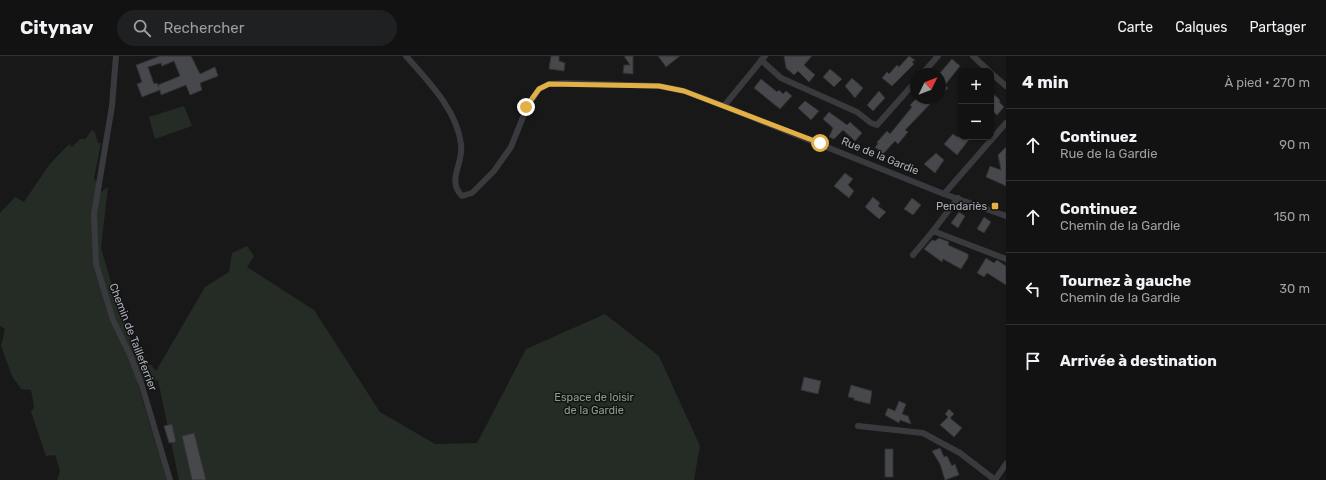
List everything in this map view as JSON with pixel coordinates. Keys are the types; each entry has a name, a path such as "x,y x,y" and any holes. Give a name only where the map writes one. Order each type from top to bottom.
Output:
{"street":[{"name":"Chemin de Tailleferrier","path":"116,56 112,106 94,214 96,264 113,320 131,357 142,386 170,480"},
{"name":"Rue de la Gardie","path":"406,56 437,91 452,115 461,144 460,163 454,180 456,190 462,196 472,193 494,171 511,147 526,107 539,89 549,84 659,86 684,91 944,194 1006,216"},
{"path":"927,68 938,56"},
{"path":"973,56 986,68"},
{"path":"724,106 763,58 781,78 857,112 871,123 877,125 910,88"},
{"path":"994,76 1006,86"},
{"path":"944,194 1006,123"},
{"path":"913,255 958,198"},
{"path":"933,231 1006,259"},
{"path":"858,426 923,433 960,453 993,479 1006,464"}],"green space":[{"path":"184,106 192,126 155,139 149,117"},
{"name":"Espace de loisir de la Gardie","path":"92,130 95,132 98,143 101,143 94,178 101,192 108,187 101,248 114,292 132,342 145,356 146,365 151,365 156,371 205,287 229,272 232,253 247,246 254,256 247,267 314,310 380,412 435,444 477,443 526,349 605,314 659,356 700,446 694,480 179,480 158,380 137,382 167,480 57,480 60,471 55,455 46,456 31,412 34,407 31,390 21,389 12,376 1,346 5,329 0,326 0,213 15,197 24,202 49,165 69,144 72,147 80,139 85,139"}],"building":[{"path":"160,56 191,56 200,74 215,67 218,76 200,83 202,90 190,95 186,85 161,95 160,90 142,97 137,84 142,82 136,65","holes":["174,61 180,76 158,85 157,83 154,84 148,67 161,63 162,66"]},
{"path":"551,56 559,56 559,61 565,63 564,71 549,69"},
{"path":"624,56 633,56 633,74 623,73 624,65 630,65"},
{"path":"658,56 680,56 666,67"},
{"path":"784,56 812,56 804,65 815,75 809,82 798,71 794,75 786,68"},
{"path":"909,56 915,60 912,62 914,64 892,86 882,78 887,72 889,74 897,65 899,67"},
{"path":"952,59 960,66 946,84 946,68 944,68"},
{"path":"830,69 842,79 834,87 823,77"},
{"path":"852,78 863,88 855,98 845,86"},
{"path":"761,79 777,92 779,90 783,94 786,91 792,96 780,109 754,88"},
{"path":"879,91 885,98 873,111 867,105"},
{"path":"994,95 1004,107 997,115 994,112"},
{"path":"805,101 819,111 811,120 798,108"},
{"path":"930,104 905,130 908,132 898,144 895,141 883,154 875,147 878,144 877,142 887,131 890,134 912,107 910,105"},
{"path":"829,112 847,125 850,122 862,133 855,141 843,130 834,139 829,137 833,128 823,119"},
{"path":"953,134 958,137 958,140 969,140 957,155 944,144"},
{"path":"1006,147 1006,186 986,177 990,166 1001,170 998,155"},
{"path":"936,153 944,160 935,173 924,164"},
{"path":"845,173 853,179 848,185 854,191 849,198 834,186"},
{"path":"873,197 880,203 878,206 886,212 879,219 865,207"},
{"path":"912,198 921,205 913,215 904,209"},
{"path":"959,212 965,216 958,228 951,223"},
{"path":"984,217 991,222 984,233 977,229"},
{"path":"939,238 949,242 948,245 968,254 968,258 961,269 943,259 942,262 924,249 932,240 935,241"},
{"path":"986,258 994,263 997,260 1006,266 1006,285 987,273 984,277 977,273"},
{"path":"804,377 821,381 818,394 801,390"},
{"path":"851,385 872,391 870,404 848,397"},
{"path":"899,401 906,404 902,414 908,416 911,424 900,420 899,423 885,415 888,408 895,411"},
{"path":"949,409 954,414 950,418 962,428 954,437 940,425 948,417 945,414"},
{"path":"172,424 176,442 169,443 164,426"},
{"path":"194,433 206,480 192,480 182,436"},
{"path":"940,448 944,457 947,456 952,466 955,464 959,475 945,480 940,464 932,451"},
{"path":"885,449 893,449 893,477 885,477"}],"place":[{"name":"Pendariès","path":"995,206"}],"route":[{"path":"526,107 539,89 549,84 565,83 659,86 684,91 820,143"}]}
